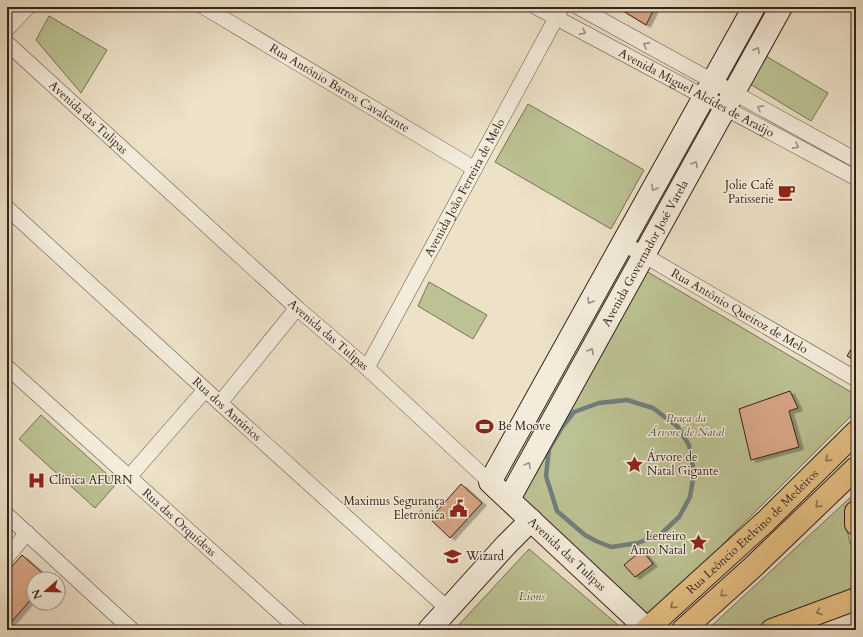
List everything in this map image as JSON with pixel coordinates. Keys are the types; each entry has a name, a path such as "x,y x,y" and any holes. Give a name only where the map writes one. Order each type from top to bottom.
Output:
{"main road":[{"name":"Rua Leôncio Etelvino de Medeiros","path":"646,629 766,521 856,432"},
{"path":"683,630 753,567 856,468"},
{"path":"856,512 856,524"},
{"path":"772,630 856,598"}],"street":[{"path":"7,29 28,7"},
{"name":"Rua Antônio Barros Cavalcante","path":"204,7 475,169"},
{"name":"Avenida Miguel Alcídes de Araújo","path":"536,7 559,12 709,90 856,160"},
{"name":"Avenida Miguel Alcídes de Araújo","path":"578,7 709,90"},
{"name":"Avenida Governador José Varela","path":"490,482 754,7"},
{"name":"Avenida Governador José Varela","path":"509,499 781,7"},
{"name":"Avenida João Ferreira de Melo","path":"368,368 559,12"},
{"name":"Avenida das Tulipas","path":"7,43 297,308 368,368 532,520 646,629"},
{"name":"Avenida Miguel Alcídes de Araújo","path":"730,100 856,178"},
{"name":"Rua dos Antúrios","path":"7,208 205,390 448,609"},
{"name":"Rua Antônio Queiroz de Melo","path":"623,243 856,379"},
{"path":"220,403 297,308"},
{"name":"Rua das Orquídeas","path":"7,367 299,630"},
{"path":"129,477 205,390"},
{"path":"7,515 132,630"},
{"path":"429,630 506,545 532,520"},
{"path":"7,557 28,533"}],"green space":[{"path":"49,16 107,50 81,93 36,40"},
{"path":"766,56 828,93 811,121 750,84"},
{"path":"528,104 644,170 611,229 495,162"},
{"name":"Praça da Árvore de Natal","path":"646,271 856,395 856,411 650,617 517,494"},
{"path":"429,282 487,315 473,339 418,306"},
{"path":"41,415 117,483 95,508 19,439"},
{"path":"853,495 845,520 850,543 856,552 856,591 761,630 707,630"},
{"name":"Lions","path":"529,549 617,624 619,630 454,630"}],"building":[{"path":"625,7 655,7 646,25 623,11"},
{"path":"856,341 856,361 847,356"},
{"path":"790,391 798,408 789,411 799,447 751,460 739,409"},
{"name":"Maximus Segurança Eletrônica","path":"461,484 482,503 450,538 430,519"},
{"path":"642,550 653,564 635,577 624,565"},
{"path":"22,555 40,571 26,571 26,605 7,627 7,572"},
{"path":"373,625 379,630 368,630"}],"waterway":[{"path":"627,400 653,408 677,426 689,445 694,473 690,497 679,517 661,534 638,543 611,547 585,535 557,511 546,476 549,449 562,427 574,412 599,403 627,400"}],"place":[{"name":"Jolie Café Patisserie","path":"787,192"},
{"name":"Be Moove","path":"485,426"},
{"name":"Árvore de Natal Gigante","path":"634,464"},
{"name":"Clínica AFURN","path":"36,480"},
{"name":"Maximus Segurança Eletrônica","path":"458,508"},
{"name":"Letreiro Amo Natal","path":"699,543"},
{"name":"Wizard","path":"453,556"}]}
